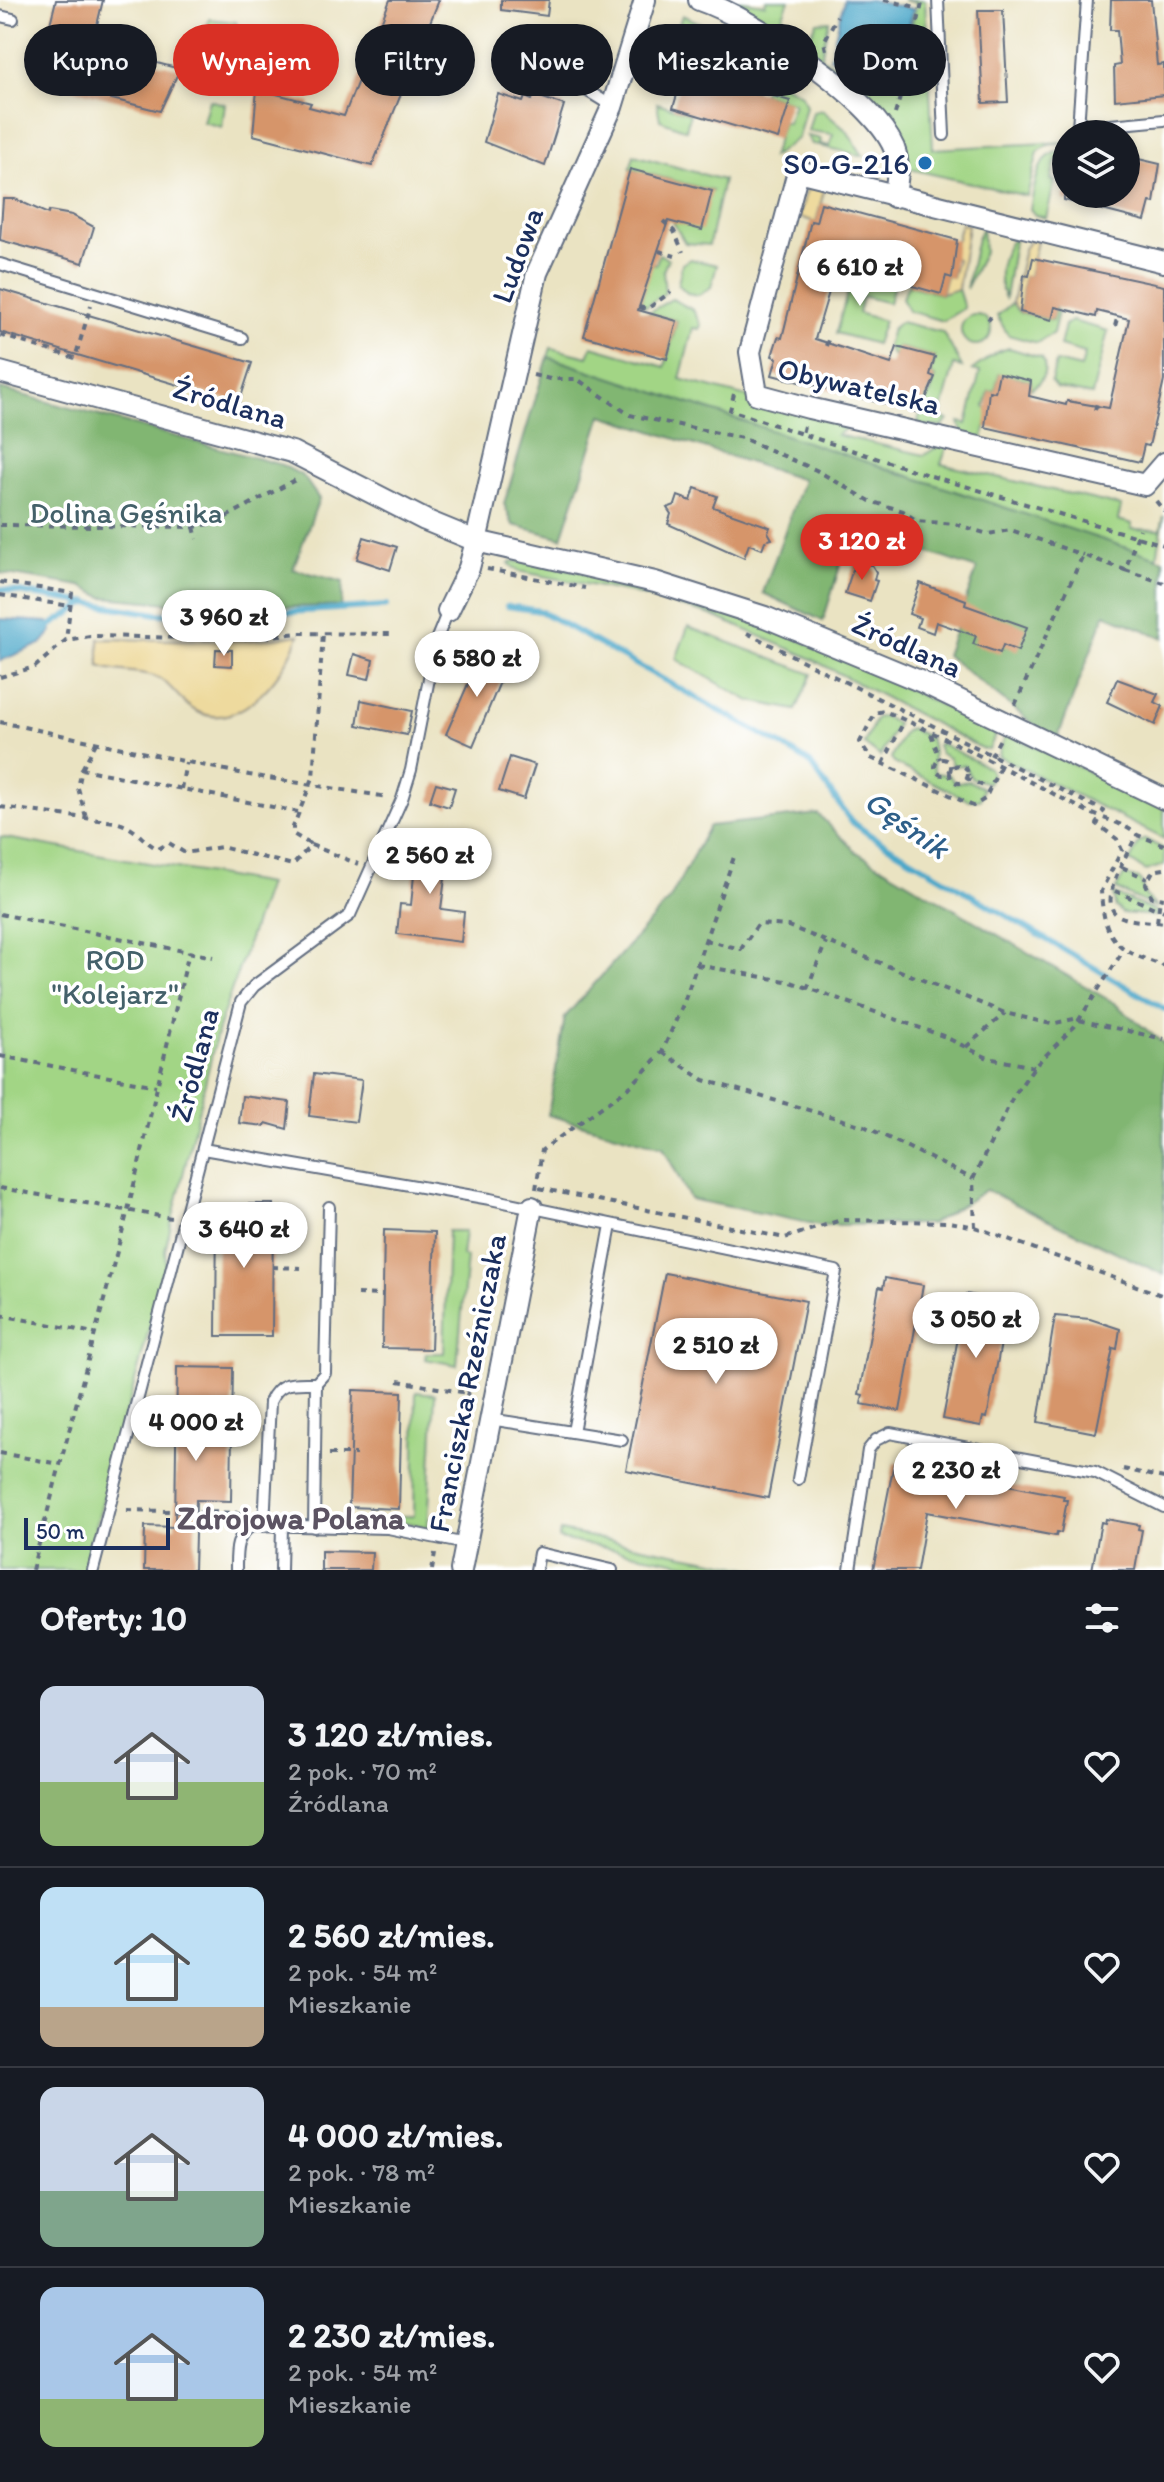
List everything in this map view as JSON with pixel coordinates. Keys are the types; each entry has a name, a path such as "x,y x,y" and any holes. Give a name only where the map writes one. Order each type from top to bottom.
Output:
{"street":[{"name":"Ludowa","path":"476,541 537,273 612,106 645,0"},
{"path":"699,0 750,23 874,115 887,135 899,169 894,197"},
{"name":"Obywatelska","path":"1164,262 798,171 750,352 757,394 809,408 1145,485 1164,463"},
{"name":"Źródlana","path":"0,372 292,452 425,520 476,541 655,582 765,617 920,682 1164,799"},
{"name":"Źródlana","path":"448,611 469,568 476,541"},
{"name":"Franciszka Rzeźniczaka","path":"461,1570 531,1195"}],"lane":[{"path":"938,0 944,135"},
{"path":"1087,0 1078,128 1164,120"},
{"path":"0,16 13,19"},
{"path":"596,96 612,106"},
{"path":"0,264 242,338"},
{"name":"Źródlana","path":"93,1570 241,1002 254,986 350,915 402,799 411,770 437,638 448,611"},
{"path":"203,1149 531,1195 611,1225 836,1271 798,1479"},
{"path":"314,1527 316,1383 325,1373 329,1207"},
{"path":"573,1432 611,1225"},
{"path":"264,1526 270,1402 276,1389 287,1382 316,1383"},
{"path":"490,1419 622,1440"},
{"path":"850,1570 868,1450 876,1440 890,1433 1095,1472 1164,1507"},
{"path":"236,1570 236,1544 252,1525 388,1528 466,1544"},
{"path":"281,1570 282,1526"},
{"path":"536,1570 539,1553 612,1570"}],"path":[{"path":"884,0 921,8"},
{"path":"918,24 923,0"},
{"path":"828,53 824,42 837,16"},
{"path":"887,135 900,96"},
{"path":"663,221 674,231 683,252"},
{"path":"659,251 675,256"},
{"path":"850,262 852,251"},
{"path":"639,307 647,309 671,292"},
{"path":"70,364 75,358 95,293"},
{"path":"1115,326 1118,315"},
{"path":"0,335 73,357"},
{"path":"826,346 829,337"},
{"path":"531,374 550,379 577,379 591,391 643,420 666,420 742,438 816,470 870,501 903,511 917,521 955,524 988,534 1011,530 1164,583"},
{"path":"734,394 730,410 1164,545"},
{"path":"1095,410 1097,403"},
{"path":"802,434 809,408"},
{"path":"0,525 194,527 215,523 294,481"},
{"path":"194,527 197,539"},
{"path":"1125,570 1140,529"},
{"path":"1021,691 1083,555"},
{"path":"469,568 598,591"},
{"path":"0,582 72,593 66,640"},
{"path":"0,595 70,606"},
{"path":"740,630 1104,811 1102,813"},
{"path":"323,633 311,786 298,812 293,834 311,845 322,846 371,869"},
{"path":"0,677 35,667 66,640 90,636 246,639 323,633 392,634"},
{"path":"1000,767 981,805 973,806 883,764 863,751 860,742 875,713 884,711 1000,767 1137,835 1164,845"},
{"path":"883,764 904,721"},
{"path":"0,722 311,786 402,799"},
{"path":"931,734 940,759"},
{"path":"991,756 1002,734"},
{"path":"86,817 78,788 82,769 96,743"},
{"path":"940,759 935,765 938,773 945,775 963,767 966,778"},
{"path":"940,759 948,760 955,782 966,778 990,789"},
{"path":"181,789 186,762"},
{"path":"82,769 298,812"},
{"path":"0,807 86,817 134,827 152,846 158,849 169,843 185,853 221,847 293,865 311,845"},
{"path":"1099,821 1097,824 1117,839 1122,850 1106,886 1102,904 1112,937 1123,951 1164,966"},
{"path":"1137,835 1109,896 1111,908 1118,916 1164,923"},
{"path":"735,854 662,1052 632,1085 542,1150 531,1195 785,1238 841,1220 950,1222 975,1227 1164,1296"},
{"path":"1122,867 1147,879"},
{"path":"1157,922 1162,899 1149,893 1147,879 1153,871 1164,869"},
{"path":"1115,891 1161,910"},
{"path":"0,914 213,957"},
{"path":"705,940 741,949 758,924 788,926 1005,1013 1051,1024 1074,1019 1078,1023 1164,1039"},
{"path":"807,989 826,942"},
{"path":"975,1227 973,1179 1013,1097 1034,1067 1078,1023 1123,951"},
{"path":"32,1570 128,1210 189,952"},
{"path":"696,965 791,982 988,1058 1034,1067"},
{"path":"966,1047 1005,1013"},
{"path":"662,1052 704,1080 864,1126 973,1179"},
{"path":"0,1056 156,1086"},
{"path":"0,1188 185,1221"},
{"path":"432,1570 496,1252"},
{"path":"272,1267 301,1268"},
{"path":"357,1294 383,1295"},
{"path":"0,1315 94,1333"},
{"path":"398,1381 467,1393"},
{"path":"227,1429 259,1430"},
{"path":"0,1453 59,1464"},
{"path":"327,1454 356,1454"},
{"path":"1114,1467 1164,1478"},
{"path":"127,1510 252,1514"}],"green space":[{"path":"735,0 765,4 766,0 789,0 782,18 771,24"},
{"path":"903,0 925,0 926,24 912,24 917,3"},
{"path":"682,15 702,24 679,24"},
{"path":"209,19 237,24 208,24"},
{"path":"829,21 821,57 834,69 818,58 816,24"},
{"path":"772,96 802,96 806,106 798,138 772,157 783,122 787,123 794,103"},
{"path":"869,96 930,96 933,149 1052,144 1038,152 1027,196 910,169 895,128"},
{"path":"209,100 225,104 222,127 203,122"},
{"path":"657,103 690,113 686,130 660,120"},
{"path":"822,110 847,131 863,156 812,144 807,136 821,139 820,144 830,146 833,134 808,131 813,112"},
{"path":"1052,154 1052,193 1046,218 1035,215 1030,209 1039,171"},
{"path":"634,155 723,180 709,245 685,243 673,222 712,191 630,169"},
{"path":"982,228 984,252 966,289 977,238"},
{"path":"1015,236 1005,298 1000,282 1001,266"},
{"path":"659,254 668,259 663,271 665,293 646,306 640,304 651,263 656,264"},
{"path":"690,259 717,265 711,287 698,295 687,293 678,284 682,264"},
{"path":"854,269 890,278 894,284 889,303 862,296 858,313 884,321 876,344 836,333"},
{"path":"913,274 910,286 941,294 958,289 964,308 943,321 908,311 902,298"},
{"path":"672,299 693,310 701,325 699,329 693,328 680,379 851,425 837,435 924,455 939,446 947,447 941,464 1121,506 1118,520 1132,524 1131,529 1161,530 1164,516 1157,558 548,357 551,348 588,357 592,346 665,367 677,321 648,313"},
{"path":"1012,303 1020,312 1052,320 1055,308 1058,312 1053,333 1037,343 1008,335 997,316"},
{"path":"976,315 982,316 990,324 990,336 982,344 976,345 970,344 962,336 961,330 962,324 970,316"},
{"path":"1072,321 1108,331 1092,395 1056,388 1051,382 1056,362 1081,368 1085,353 1060,346 1065,325"},
{"path":"900,322 942,332 962,367 954,365 940,417 948,420 942,427 917,426 925,394 930,395 935,377 930,375 935,357 897,347 894,358 887,346 892,329"},
{"path":"1009,348 1042,358 1045,368 1043,377 1029,390 1031,381 999,374 995,392 989,391 985,407 990,409 982,441 963,435 959,422 967,424 980,372 972,370 997,352"},
{"path":"548,357 1164,560 1164,638 1105,614 1056,742 946,655 977,569 852,527 823,621 763,593 803,480 602,415 562,538 513,525 504,504"},
{"name":"Dolina Gęśnika","path":"0,389 282,465 303,476 319,499 293,569 343,582 341,606 223,608 103,597 81,586 0,573"},
{"path":"509,563 575,570 638,584 762,624 881,676 996,733 989,750 983,749 804,655 711,615 631,593 518,571"},
{"path":"688,627 812,674 796,710 750,701 676,659"},
{"path":"883,716 897,724 880,756 864,744 876,718"},
{"path":"910,728 930,738 935,773 949,775 955,783 969,781 983,788 980,800 968,800 894,763 891,758 904,732"},
{"path":"1006,733 1164,807 1164,839 998,756"},
{"path":"940,743 989,768 992,774 988,783 971,778 964,765 953,766 949,758 940,753 937,745"},
{"path":"818,814 855,851 1114,1003 1164,1044 1164,1275 986,1190 931,1224 819,1225 690,1199 663,1147 548,1115 565,1017 670,899 709,826"},
{"name":"ROD \"Kolejarz\"","path":"0,837 268,884 218,1029 165,1250 166,1266 84,1570 0,1570"},
{"path":"1145,839 1164,849 1164,865 1146,871 1130,861 1139,842"},
{"path":"1124,875 1140,879 1145,895 1157,908 1116,889"},
{"path":"1114,894 1157,912 1156,916 1122,913 1115,906"},
{"path":"448,1231 465,1231 462,1256 467,1257 457,1365 425,1359 426,1353 444,1353"},
{"path":"416,1392 435,1394 428,1527 399,1521 399,1516 414,1516"},
{"path":"560,1531 760,1570 719,1570 559,1539"}],"sand":[{"path":"812,186 825,187 816,222 799,217 806,192"},
{"path":"961,223 968,225 958,289 941,294 946,276 952,277 957,259 952,257"},
{"path":"1030,240 1037,241 1029,276 1024,276 1020,312 1012,303 1024,249"},
{"path":"299,635 285,665 273,681 245,707 230,714 213,716 196,711 154,676 99,666 99,639 246,641"}],"water":[{"path":"844,0 870,0 913,9 909,24 838,24"},
{"path":"0,619 48,622 52,631 41,644 0,661"}],"building":[{"path":"56,0 103,0 97,24 50,24"},
{"path":"390,0 439,0 429,24 380,24"},
{"path":"501,0 549,0 547,16 501,10"},
{"path":"1111,0 1151,0 1157,65 1164,64 1164,95 1115,100 1114,66 1120,65 1117,30 1110,30"},
{"path":"978,10 1003,10 1008,102 983,103"},
{"path":"157,63 173,67 173,84 160,111 100,96 157,96"},
{"path":"355,88 355,96 400,96 372,166 253,135 256,96 284,96 311,103 309,107 344,116"},
{"path":"497,96 523,102 525,97 532,100 537,96 564,105 545,166 484,142"},
{"path":"677,96 773,96 790,101 778,139 673,108"},
{"path":"1140,159 1160,164 1154,203 1150,202 1145,221 1095,208 1140,208"},
{"path":"630,169 712,191 702,230 668,221 638,310 677,321 667,359 584,336"},
{"path":"3,199 15,199 48,214 49,211 72,215 94,227 83,263 0,240"},
{"path":"821,203 957,240 952,278 946,276 941,294 909,285 911,274 871,263 872,258 842,248 815,339 891,364 897,347 935,357 930,375 935,377 920,413 772,375 777,358 772,356 778,337 782,338 811,221 816,222"},
{"path":"1033,258 1164,286 1164,381 1149,446 1144,445 1140,462 985,427 989,391 995,392 999,373 1031,381 1029,396 1066,405 1067,401 1109,408 1129,319 1097,311 1096,317 1055,307 1052,320 1020,312 1024,275 1029,276"},
{"path":"0,289 252,363 239,403 0,332"},
{"path":"695,488 717,496 713,507 770,527 768,532 772,539 765,541 762,549 749,544 744,558 668,524 671,514 667,508 675,505 678,496 691,501"},
{"path":"364,537 397,547 390,570 357,559"},
{"path":"855,563 872,565 876,572 874,580 877,581 870,601 845,593"},
{"path":"920,583 966,600 965,605 1027,627 1018,651 1003,645 1000,653 973,644 976,636 936,622 933,633 917,627 920,618 909,614"},
{"path":"216,649 232,650 232,666 215,665"},
{"path":"482,652 508,663 473,746 446,734"},
{"path":"354,654 373,660 369,679 349,675"},
{"path":"1117,679 1158,694 1154,702 1163,706 1155,725 1107,702"},
{"path":"361,700 412,711 407,735 357,725"},
{"path":"510,757 535,765 524,799 499,791"},
{"path":"436,783 455,788 449,807 430,801"},
{"path":"418,836 450,840 441,909 464,912 461,942 397,934 400,904 411,905"},
{"path":"314,1074 362,1080 356,1122 309,1116"},
{"path":"242,1096 290,1102 287,1129 266,1123 265,1126 239,1123"},
{"path":"217,1204 273,1204 272,1336 216,1336"},
{"path":"384,1230 435,1232 431,1349 382,1348"},
{"path":"665,1273 806,1301 768,1498 626,1470"},
{"path":"885,1278 923,1285 900,1411 861,1404 863,1395 859,1394 879,1287 883,1288"},
{"path":"966,1294 1005,1301 1003,1310 1007,1311 987,1418 983,1417 981,1426 943,1419"},
{"path":"1055,1316 1090,1319 1120,1329 1117,1349 1113,1348 1096,1433 1038,1422"},
{"path":"177,1367 233,1368 231,1501 196,1500 194,1570 144,1570 145,1526 175,1527"},
{"path":"353,1390 402,1392 399,1509 349,1507"},
{"path":"894,1463 1064,1496 1063,1500 1067,1500 1061,1533 1057,1532 1056,1536 927,1512 917,1570 873,1570"},
{"path":"1106,1519 1139,1525 1138,1529 1142,1530 1135,1570 1092,1570 1101,1522 1105,1523"},
{"path":"321,1551 372,1552 371,1570 321,1570"}],"waterway":[{"name":"Gęśnik","path":"0,589 157,614 223,616 386,606"},
{"path":"50,626 88,602"},
{"name":"Gęśnik","path":"507,606 540,611 783,746 810,763 851,821 870,835 1164,1009"}],"place":[{"name":"S0-G-216","path":"925,163"}],"district":[{"name":"Zdrojowa Polana","path":"291,1518"}]}
